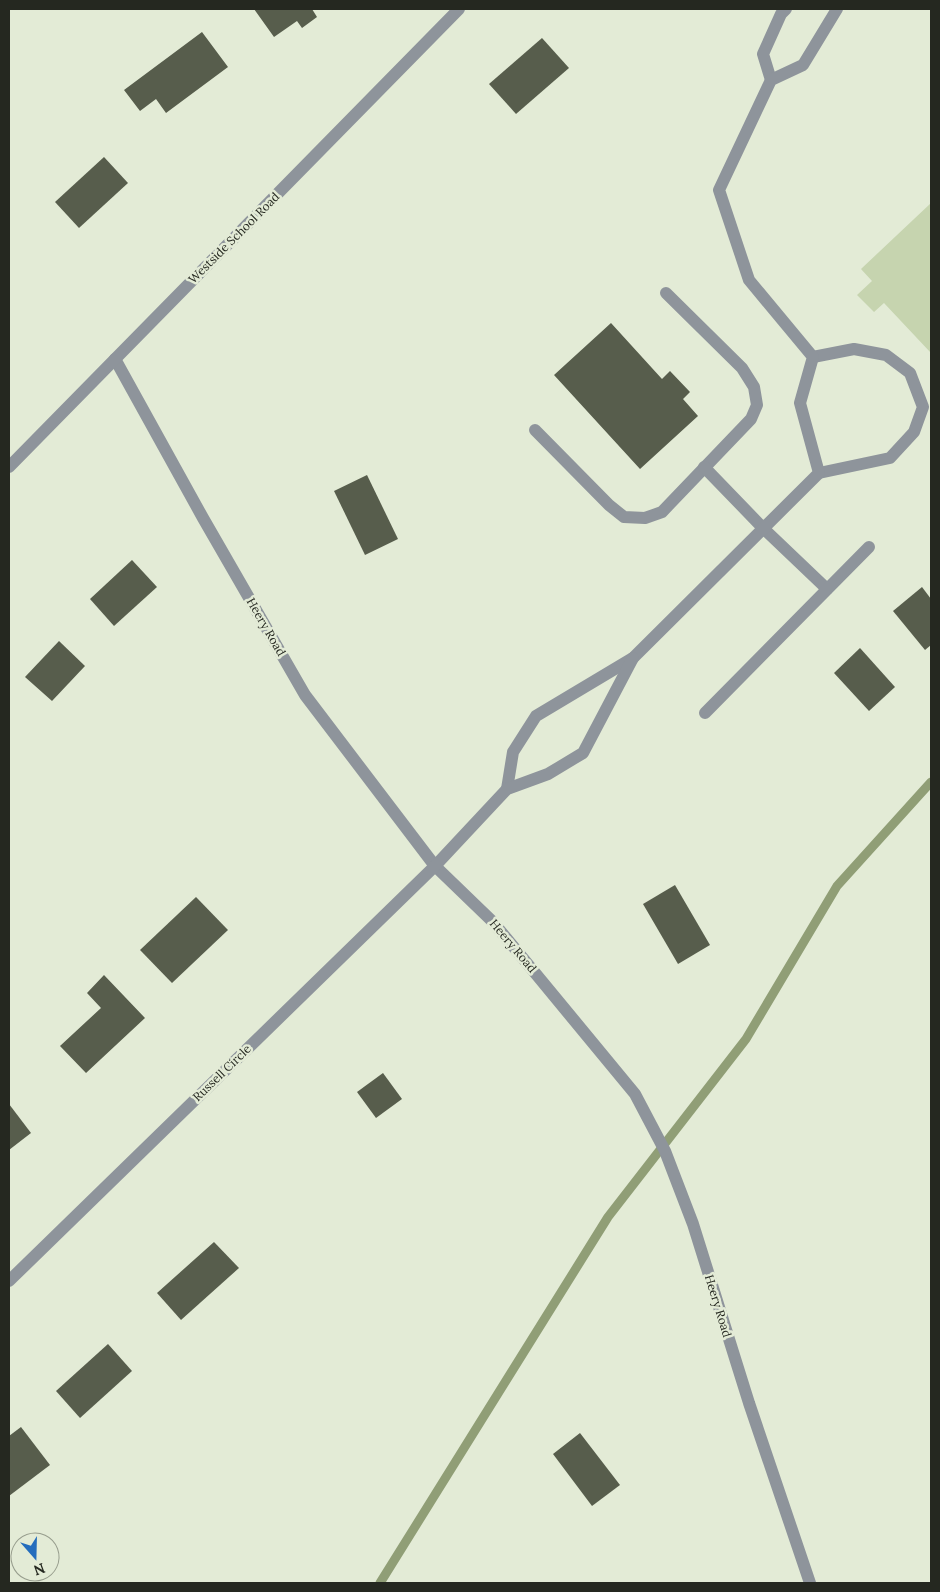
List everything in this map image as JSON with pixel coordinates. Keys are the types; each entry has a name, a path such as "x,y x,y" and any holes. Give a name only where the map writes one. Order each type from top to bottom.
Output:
{"street":[{"name":"Westside School Road","path":"9,467 459,9"},
{"path":"771,80 764,54 781,14 786,9"},
{"path":"813,357 749,280 718,190 771,80 804,65 837,9"},
{"path":"535,430 609,505 624,517 645,518 662,512 751,420 757,405 754,387 742,368 666,294"},
{"path":"633,658 583,753 548,774 507,789 513,752 536,716 633,658 819,472 890,458 914,432 923,407 910,373 886,356 854,349 813,357"},
{"path":"813,357 800,403 819,472"},
{"name":"Heery Road","path":"115,359 203,518 305,695 435,866 493,922 635,1094 665,1151 692,1224 749,1403 810,1583"},
{"path":"704,468 827,589"},
{"path":"705,713 869,547"},
{"name":"Russell Circle","path":"9,1281 435,866 507,789"}],"green space":[{"path":"931,203 931,353 884,303 874,312 857,295 872,281 861,269"}],"building":[{"path":"254,9 312,9 317,17 302,28 297,21 274,37"},
{"path":"202,32 228,67 166,113 156,99 140,111 124,90"},
{"path":"542,38 569,68 516,114 489,84"},
{"path":"104,157 128,183 79,228 55,202"},
{"path":"611,323 662,379 670,371 690,392 683,399 698,416 640,469 554,375"},
{"path":"367,475 398,539 365,555 334,491"},
{"path":"132,560 157,587 114,626 90,599"},
{"path":"922,587 931,599 931,645 925,650 893,611"},
{"path":"59,641 85,666 52,701 25,677"},
{"path":"860,648 895,687 869,711 834,673"},
{"path":"675,885 710,945 678,964 643,904"},
{"path":"196,897 228,930 172,983 140,950"},
{"path":"104,975 145,1018 86,1073 60,1046 101,1008 87,993"},
{"path":"383,1073 402,1099 376,1118 357,1092"},
{"path":"9,1104 31,1133 9,1150"},
{"path":"214,1242 239,1268 181,1320 157,1293"},
{"path":"108,1344 132,1371 80,1418 56,1391"},
{"path":"21,1427 50,1465 9,1496 9,1436"},
{"path":"580,1433 620,1485 592,1506 553,1454"}],"waterway":[{"path":"380,1583 608,1217 746,1039 837,886 931,782"}]}
